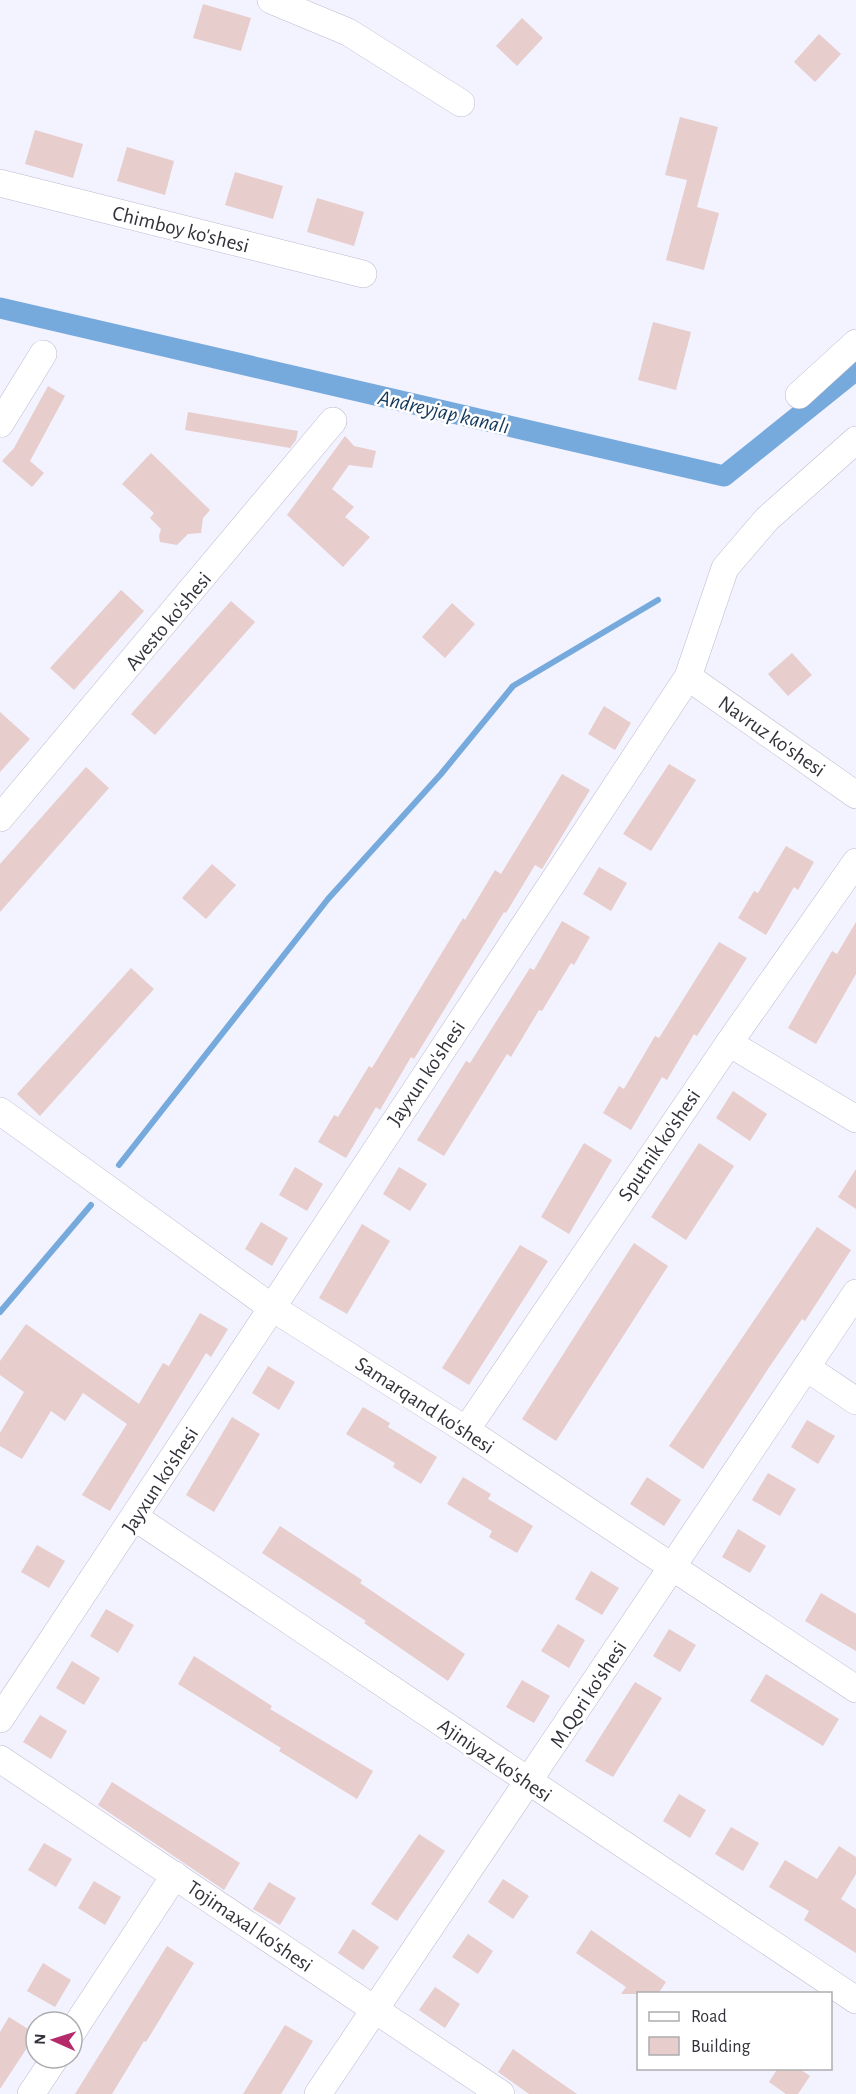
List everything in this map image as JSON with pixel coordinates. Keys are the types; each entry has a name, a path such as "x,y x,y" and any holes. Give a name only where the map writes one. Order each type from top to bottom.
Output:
{"street":[{"path":"271,0 348,32 461,103"},
{"name":"Chimboy ko'shesi","path":"0,183 363,274"},
{"path":"799,394 856,343"},
{"path":"0,424 43,354"},
{"name":"Avesto ko'shesi","path":"0,818 333,421"},
{"name":"Jayxun ko'shesi","path":"0,1719 136,1518 271,1307 688,677 725,568 767,519 856,441"},
{"name":"Navruz ko'shesi","path":"688,677 856,795"},
{"name":"Sputnik ko'shesi","path":"466,1430 729,1043 856,862"},
{"path":"729,1043 856,1119"},
{"name":"Samarqand ko'shesi","path":"0,1112 271,1307 466,1430 856,1689"},
{"name":"M.Qori ko'shesi","path":"318,2094 856,1293"},
{"path":"807,1368 856,1401"},
{"name":"Ajiniyaz ko'shesi","path":"136,1518 856,2000"},
{"name":"Tojimaxal ko'shesi","path":"0,1759 501,2094"},
{"path":"84,2014 175,1875"},
{"path":"32,2094 47,2070"}],"building":[{"path":"203,4 251,18 241,51 193,38"},
{"path":"522,18 543,38 517,66 496,46"},
{"path":"819,34 841,54 815,82 794,62"},
{"path":"680,117 718,127 697,207 719,213 704,270 666,260 687,180 665,175"},
{"path":"35,130 83,144 73,178 25,164"},
{"path":"127,147 174,161 165,195 117,181"},
{"path":"235,172 283,186 273,219 225,205"},
{"path":"317,198 364,212 354,246 307,232"},
{"path":"653,322 691,332 676,390 638,380"},
{"path":"48,386 65,396 30,461 44,473 32,487 2,461 14,448"},
{"path":"188,412 298,431 296,440 290,448 185,430"},
{"path":"345,436 354,446 376,451 372,468 349,465 332,489 354,507 345,517 370,537 343,567 287,515"},
{"path":"151,453 210,510 203,518 201,533 188,534 177,545 160,542 161,529 150,518 154,513 122,484"},
{"path":"121,590 144,611 74,690 50,668"},
{"path":"231,601 255,622 155,735 131,714"},
{"path":"452,603 475,624 445,658 422,637"},
{"path":"792,653 812,675 788,696 768,674"},
{"path":"604,706 631,723 615,750 588,734"},
{"path":"0,712 30,739 0,772"},
{"path":"669,764 696,780 651,851 623,834"},
{"path":"86,767 109,788 0,912 0,864"},
{"path":"562,774 590,790 542,869 535,865 414,1059 411,1057 380,1110 376,1107 346,1158 318,1142 334,1115 338,1117 369,1066 372,1068 463,918 465,920 495,870 501,874"},
{"path":"786,846 814,862 798,890 794,887 766,935 738,918 754,891 758,893"},
{"path":"212,864 236,885 206,919 182,898"},
{"path":"599,867 627,883 611,911 583,894"},
{"path":"562,921 590,937 574,965 571,963 542,1011 539,1010 511,1057 507,1054 444,1156 417,1140 466,1061 470,1063 530,968 534,970"},
{"path":"856,922 856,974 816,1044 788,1028 832,951 837,954"},
{"path":"719,942 747,958 697,1036 694,1034 667,1080 662,1077 631,1130 603,1113 619,1086 624,1089 655,1036 659,1038"},
{"path":"131,968 154,989 40,1116 17,1094"},
{"path":"733,1091 767,1114 750,1141 716,1118"},
{"path":"584,1143 612,1160 569,1234 541,1217"},
{"path":"699,1143 734,1166 686,1240 651,1217"},
{"path":"295,1167 323,1184 307,1211 279,1195"},
{"path":"399,1167 427,1184 410,1211 383,1194"},
{"path":"856,1169 856,1209 838,1197"},
{"path":"261,1222 288,1238 272,1266 245,1249"},
{"path":"362,1224 390,1241 347,1314 319,1298"},
{"path":"817,1227 851,1250 805,1321 802,1319 768,1369 703,1469 669,1446"},
{"path":"634,1243 668,1266 556,1441 522,1419"},
{"path":"520,1245 548,1261 469,1385 442,1368"},
{"path":"200,1313 228,1329 211,1357 206,1353 110,1511 82,1495 127,1424 83,1393 65,1421 51,1411 22,1459 0,1446 0,1433 24,1392 0,1375 0,1361 26,1324 139,1404 163,1363 169,1366"},
{"path":"268,1366 295,1382 279,1410 252,1393"},
{"path":"363,1407 390,1423 388,1427 437,1457 421,1484 393,1467 395,1463 346,1434"},
{"path":"232,1417 260,1434 214,1512 186,1495"},
{"path":"807,1420 835,1436 818,1464 791,1447"},
{"path":"768,1473 796,1489 780,1516 752,1500"},
{"path":"463,1477 491,1494 488,1499 533,1526 517,1553 489,1537 492,1531 447,1504"},
{"path":"647,1477 681,1500 664,1526 630,1504"},
{"path":"280,1526 362,1580 360,1583 465,1654 448,1681 364,1623 366,1621 262,1553"},
{"path":"738,1529 766,1546 750,1573 722,1557"},
{"path":"37,1545 65,1561 49,1588 21,1572"},
{"path":"591,1571 619,1588 602,1615 575,1599"},
{"path":"821,1593 856,1614 856,1651 805,1621"},
{"path":"106,1609 134,1625 118,1653 90,1636"},
{"path":"558,1624 585,1640 569,1668 541,1651"},
{"path":"669,1629 696,1645 680,1672 653,1656"},
{"path":"194,1656 272,1706 270,1709 373,1771 357,1799 279,1751 281,1748 178,1684"},
{"path":"72,1661 100,1678 84,1705 56,1688"},
{"path":"766,1674 839,1719 823,1746 750,1701"},
{"path":"522,1680 550,1696 534,1723 506,1707"},
{"path":"635,1682 662,1698 613,1777 585,1761"},
{"path":"40,1715 67,1731 51,1759 23,1742"},
{"path":"112,1782 240,1863 224,1890 98,1805"},
{"path":"679,1794 706,1810 690,1838 663,1821"},
{"path":"731,1827 759,1843 743,1871 715,1854"},
{"path":"419,1834 445,1851 397,1921 371,1904"},
{"path":"44,1843 72,1859 56,1887 28,1870"},
{"path":"839,1846 856,1857 856,1874 841,1899 856,1909 856,1953 804,1920 809,1911 769,1887 785,1860 817,1879"},
{"path":"503,1879 529,1896 513,1919 488,1902"},
{"path":"94,1881 121,1897 105,1925 78,1908"},
{"path":"269,1882 296,1898 280,1925 253,1909"},
{"path":"353,1929 379,1947 363,1970 338,1953"},
{"path":"591,1930 666,1982 659,1992 621,1994 626,1987 576,1953"},
{"path":"468,1934 493,1951 478,1974 452,1957"},
{"path":"167,1946 194,1963 146,2042 144,2041 112,2094 75,2094"},
{"path":"43,1963 71,1980 55,2007 27,1991"},
{"path":"435,1987 460,2004 445,2028 419,2010"},
{"path":"9,2017 24,2026 24,2052 0,2089 0,2032"},
{"path":"285,2025 313,2041 297,2068 281,2094 243,2094"},
{"path":"513,2049 577,2094 529,2094 498,2072"},
{"path":"777,2070 801,2070 810,2076 798,2094 786,2094 769,2082"}],"waterway":[{"name":"Andreyjap kanalı","path":"0,308 724,476 856,370"},
{"path":"119,1165 328,899 441,774 513,686 658,600"},
{"path":"0,1312 91,1205"}]}
